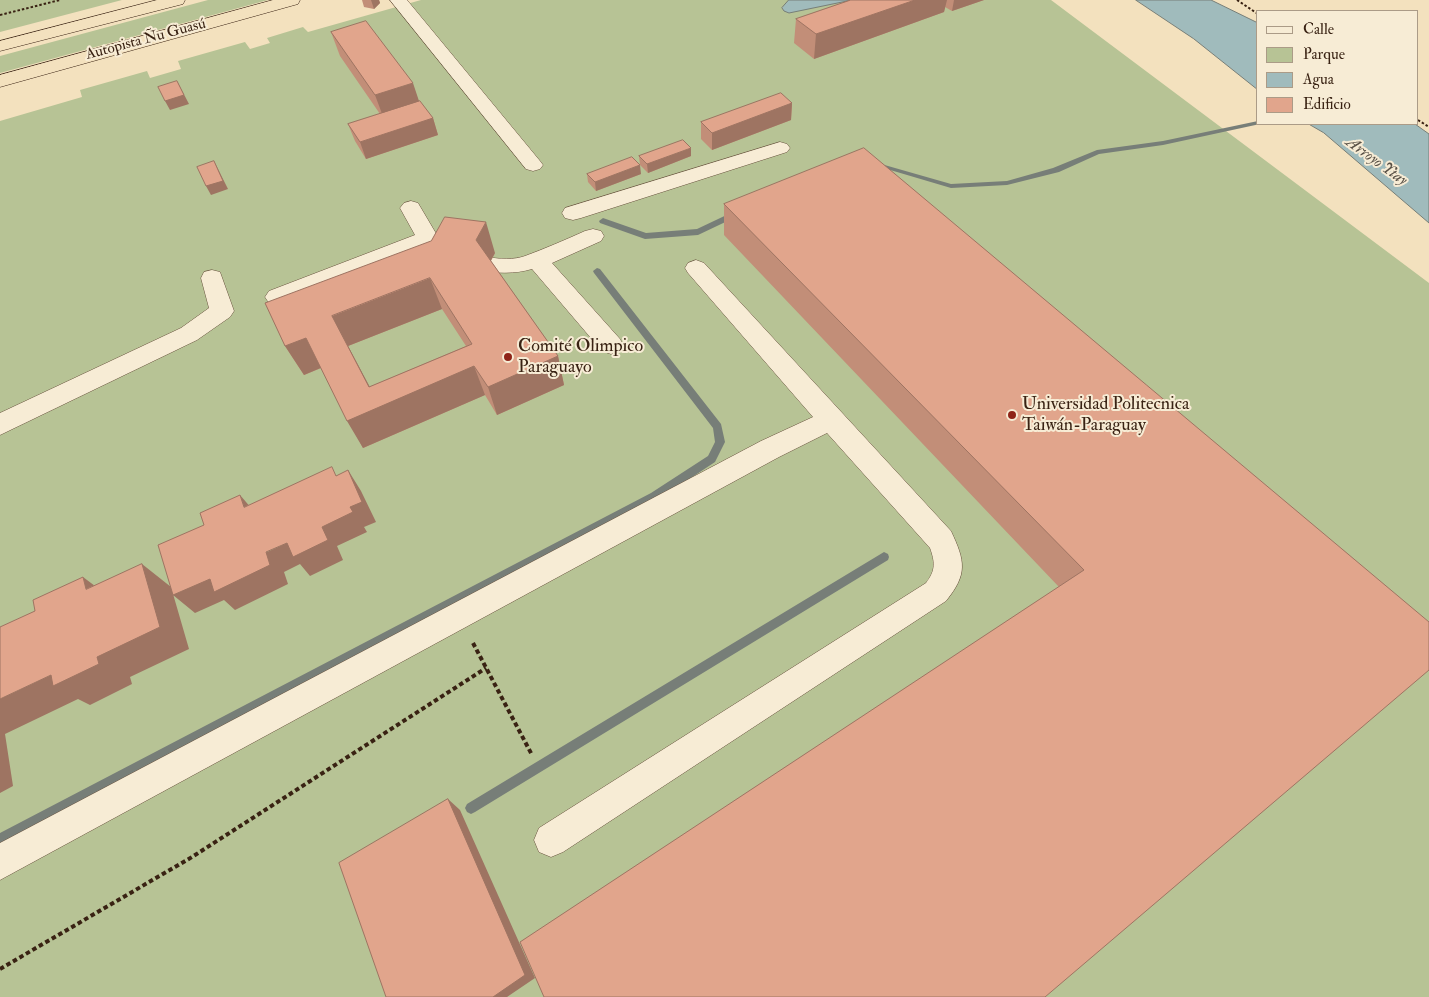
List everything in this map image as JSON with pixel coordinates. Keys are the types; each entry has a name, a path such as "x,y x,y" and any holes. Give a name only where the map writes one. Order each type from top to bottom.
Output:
{"highway":[{"name":"Autopista Ñu Guasú","path":"0,46 177,0"},
{"name":"Autopista Ñu Guasú","path":"0,81 292,0"}],"lane":[{"path":"398,0 534,165"},
{"path":"573,212 780,148"},
{"path":"411,208 436,252 457,258 504,266 524,265 593,236"},
{"path":"277,297 428,238"},
{"path":"536,260 611,345"},
{"path":"551,840 856,645 936,592 946,581 950,561 941,540 696,268"},
{"path":"0,425 189,334 222,311 212,278"},
{"path":"0,862 770,448 831,420"}],"path":[{"path":"0,15 60,0"},
{"path":"1237,0 1256,13"},
{"path":"458,616 532,755"},
{"path":"0,969 192,857 486,668"}],"green space":[{"path":"0,0 122,0 0,32"},
{"path":"208,0 268,0 0,73 0,56"},
{"path":"421,0 1051,0 1429,283 1429,997 0,997 0,121 82,97 80,90 147,71 150,78 181,69 178,61 245,42 250,49 270,43 267,38 303,27 308,32"}],"water":[{"path":"789,0 852,0 789,13 782,8"},
{"path":"1136,0 1211,0 1256,22 1256,88 1194,39"},
{"name":"Arroyo Ytay","path":"1311,125 1416,125 1429,134 1429,223 1324,133"}],"building":[{"path":"851,0 915,0 816,34 796,19"},
{"path":"366,21 413,83 375,95 331,32"},
{"path":"177,81 184,95 165,101 158,87"},
{"path":"781,93 792,103 712,133 701,122"},
{"path":"420,101 433,118 360,142 348,124"},
{"path":"683,140 691,148 647,164 639,156"},
{"name":"Universidad Politecnica Taiwán-Paraguay","path":"864,148 1429,622 1429,670 1045,997 544,997 520,942 1084,570 724,204"},
{"path":"632,157 640,165 595,182 587,174"},
{"path":"214,161 223,181 206,186 197,167"},
{"path":"445,217 486,222 476,240 558,356 488,387 474,366 347,421 306,338 285,346 265,303 431,241","holes":["430,278 472,344 369,387 332,316"]},
{"path":"332,467 336,476 348,470 362,502 350,507 353,512 322,527 328,540 293,557 287,543 266,552 270,565 214,592 210,579 173,595 158,545 204,525 200,513 240,495 244,507"},
{"path":"142,564 160,627 97,657 99,664 53,686 51,675 0,699 0,627 35,611 33,600 83,577 86,589"},
{"path":"448,799 525,975 493,997 386,997 339,863"}],"waterway":[{"path":"874,164 951,186 1007,183 1056,170 1097,152 1163,143 1256,123"},
{"path":"603,221 645,236 698,232 735,214"},
{"path":"0,840 655,496 712,459 720,442 718,427 597,271"},
{"path":"471,808 884,557"}],"place":[{"name":"Comité Olimpico Paraguayo","path":"508,357"},
{"name":"Universidad Politecnica Taiwán-Paraguay","path":"1012,415"}]}
